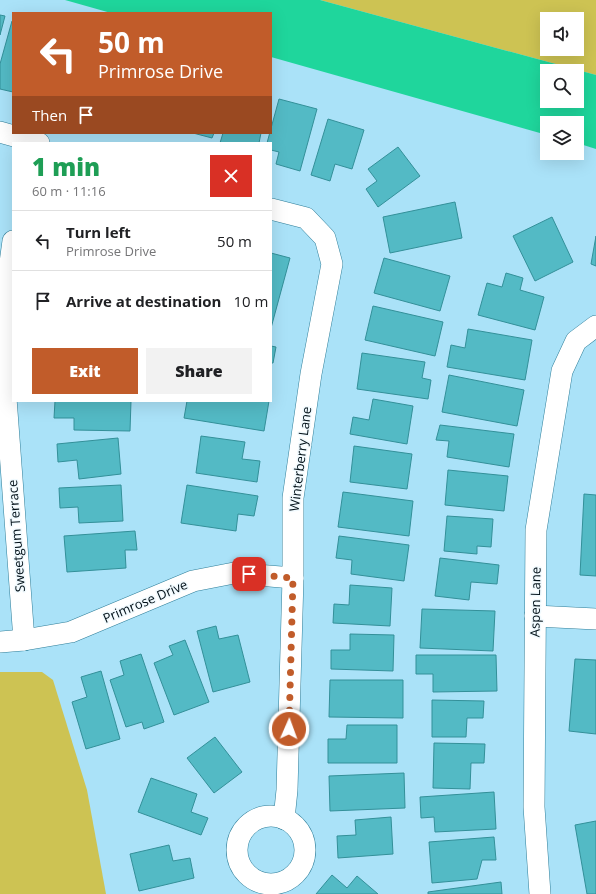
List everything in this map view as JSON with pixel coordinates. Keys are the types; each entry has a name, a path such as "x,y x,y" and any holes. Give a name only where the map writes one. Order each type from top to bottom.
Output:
{"street":[{"path":"0,132 34,142"},
{"name":"Winterberry Lane","path":"272,209 306,218 325,238 332,264 311,374 294,498 287,790 284,819"},
{"name":"Sweetgum Terrace","path":"12,248 3,322 6,398 24,640"},
{"name":"Aspen Lane","path":"540,894 534,808 536,530 562,371 576,341 596,326"},
{"name":"Primrose Drive","path":"0,642 24,640 71,632 192,581 234,573 293,578"},
{"path":"535,616 596,619"}],"shaded area":[{"path":"65,0 320,0 556,64 540,64 540,108 584,108 584,72 596,75 596,149 584,145 584,116 540,116 540,133 272,57 272,12 107,12"},
{"path":"320,0 596,0 596,75 584,72 584,64 556,64"},
{"path":"0,672 42,672 53,680 87,790 106,894 0,894"}],"building":[{"path":"0,15 5,16 0,35"},
{"path":"12,21 12,92 0,89 0,64"},
{"path":"279,99 317,109 300,171 276,164 279,152 272,150 272,142 267,142 269,134 272,134 272,125"},
{"path":"328,119 364,130 352,169 335,164 330,181 311,175"},
{"path":"197,134 214,134 212,138"},
{"path":"223,134 261,134 259,142 220,142"},
{"path":"398,147 420,176 378,207 366,189 377,181 368,169"},
{"path":"455,202 462,238 390,253 383,217"},
{"path":"552,217 573,262 535,281 513,236"},
{"path":"596,236 596,266 591,264"},
{"path":"272,253 290,258 272,324"},
{"path":"384,258 450,276 440,311 374,293"},
{"path":"506,273 523,278 520,290 544,297 535,330 478,315 487,283 502,287"},
{"path":"373,306 443,322 435,356 365,340"},
{"path":"468,329 532,340 525,380 447,367 451,345 465,348"},
{"path":"272,346 276,347 272,363"},
{"path":"362,353 425,362 422,378 431,380 428,399 357,389"},
{"path":"449,375 524,390 517,426 442,412"},
{"path":"373,399 413,406 407,444 350,434 353,417 369,420"},
{"path":"55,402 131,402 130,431 74,430 74,418 54,418"},
{"path":"187,402 269,402 264,431 184,418"},
{"path":"440,425 514,434 509,467 447,457 449,441 436,440"},
{"path":"201,436 245,442 242,459 260,461 257,482 196,473"},
{"path":"118,438 121,474 79,479 77,460 58,462 57,444"},
{"path":"354,446 412,454 407,489 350,482"},
{"path":"448,470 508,476 504,511 445,505"},
{"path":"121,485 123,521 79,523 78,507 60,508 59,488"},
{"path":"187,485 258,496 254,516 238,514 236,531 181,523"},
{"path":"343,492 413,501 409,536 338,527"},
{"path":"584,494 596,495 596,576 580,575"},
{"path":"447,516 493,519 491,547 477,546 477,554 444,551"},
{"path":"135,531 137,550 125,550 126,568 67,572 64,536"},
{"path":"339,536 409,545 404,581 351,574 352,560 336,558"},
{"path":"440,558 499,565 497,584 471,582 469,600 435,596"},
{"path":"350,585 392,588 390,626 333,623 334,604 349,605"},
{"path":"422,609 495,611 493,651 420,648"},
{"path":"216,626 219,639 238,635 250,682 213,692 197,631"},
{"path":"350,634 394,635 393,671 331,669 331,650 350,650"},
{"path":"185,640 209,702 174,715 154,663 173,655 169,646"},
{"path":"141,654 164,722 144,729 142,722 126,727 110,680 124,675 120,661"},
{"path":"416,655 496,655 497,691 433,692 433,674 416,674"},
{"path":"575,659 596,660 596,734 569,731"},
{"path":"101,671 120,739 86,749 72,702 87,697 81,677"},
{"path":"330,680 403,680 403,718 329,717"},
{"path":"432,700 484,701 483,718 467,718 466,737 432,737"},
{"path":"347,725 397,725 397,763 328,763 328,739 346,739"},
{"path":"215,737 242,772 214,793 187,758"},
{"path":"434,743 485,744 484,763 471,763 470,789 433,788"},
{"path":"404,773 405,808 330,811 329,776"},
{"path":"151,778 197,794 191,812 208,818 201,835 138,812"},
{"path":"494,792 496,829 435,832 434,817 421,818 420,797"},
{"path":"391,817 393,854 338,858 337,836 356,835 355,820"},
{"path":"596,821 596,894 587,894 575,825"},
{"path":"494,837 496,860 482,860 477,879 432,883 429,842"},
{"path":"169,845 173,861 190,858 194,878 139,891 130,854"},
{"path":"332,875 347,888 357,876 378,894 316,894"},
{"path":"501,882 502,894 428,894 428,892"}],"route":[{"path":"249,574 293,578 289,729"}]}
